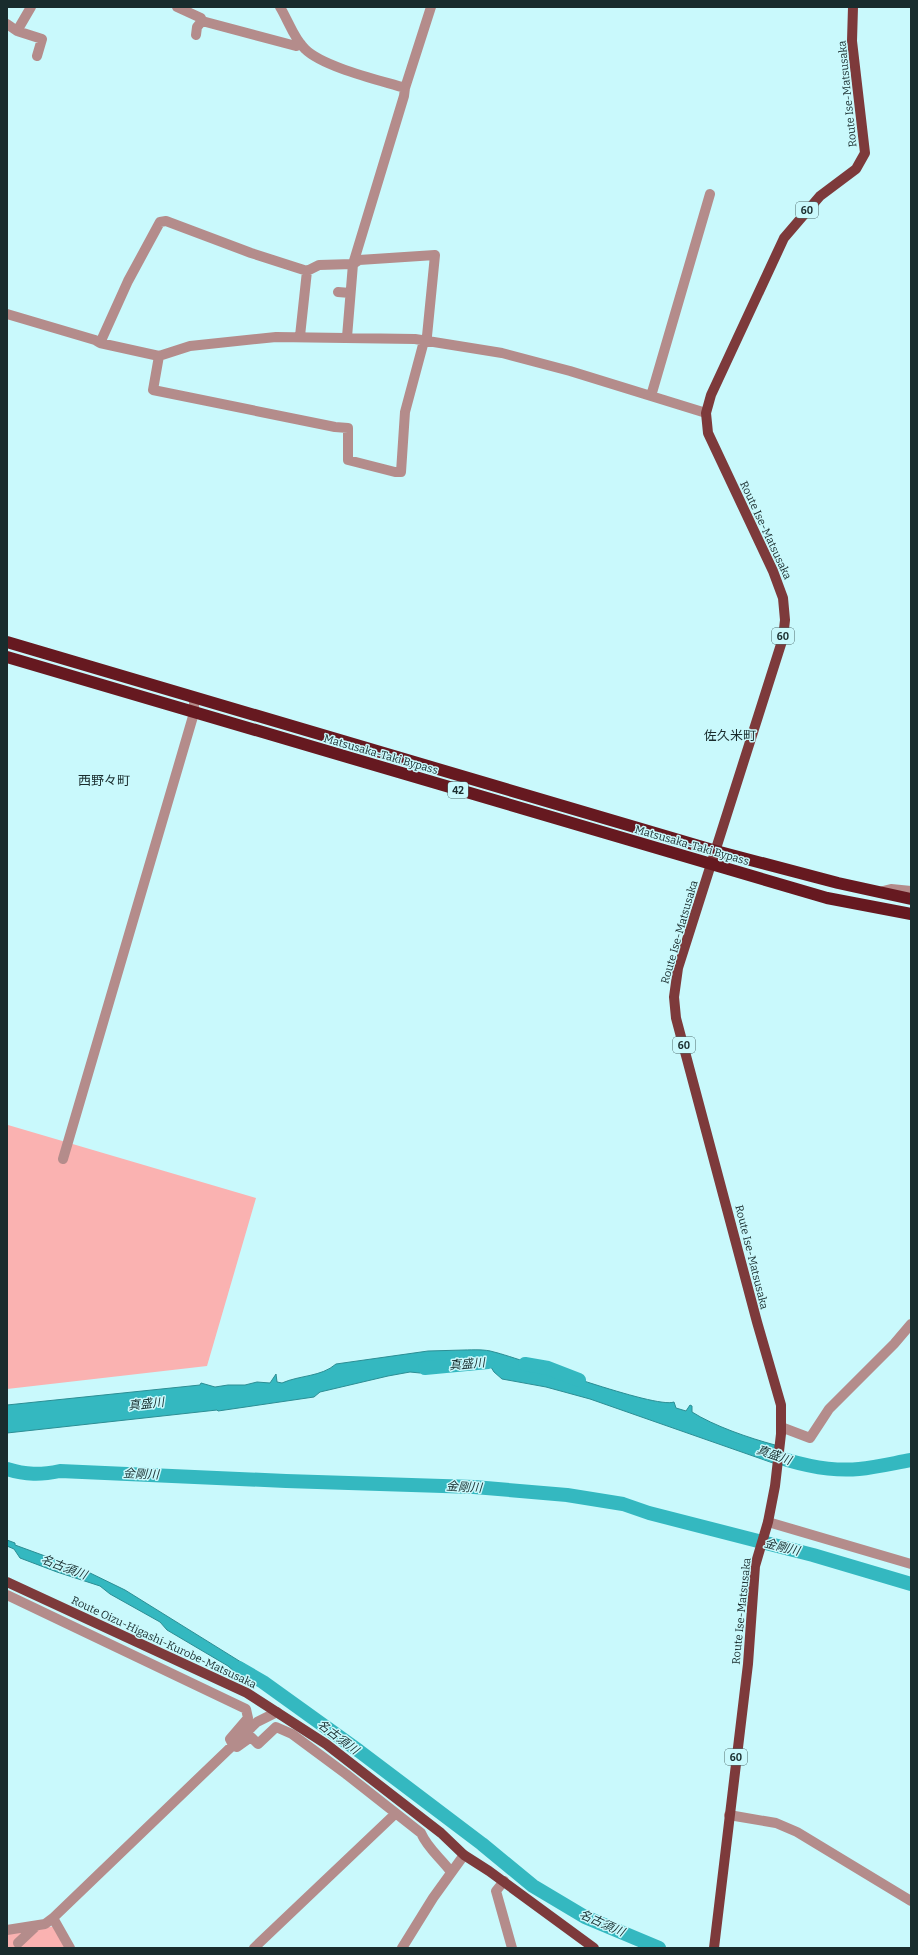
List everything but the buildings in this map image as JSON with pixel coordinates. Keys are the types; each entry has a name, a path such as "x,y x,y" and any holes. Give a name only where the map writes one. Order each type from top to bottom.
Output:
{"highway":[{"name":"Matsusaka-Taki Bypass","path":"7,642 716,851 877,892 911,899"},
{"name":"Matsusaka-Taki Bypass","path":"7,657 827,898 911,914"}],"main road":[{"name":"Route Ise-Matsusaka","path":"714,1948 748,1664 755,1566 768,1522 777,1469 781,1431 781,1405 757,1322 674,1004 674,989 678,968 783,638 785,620 783,598 773,571 708,433 706,413 711,395 784,238 820,196 856,169 865,153 852,41 853,7"},
{"name":"Route Oizu-Higashi-Kurobe-Matsusaka","path":"7,1582 74,1616 247,1693 326,1744 441,1833 464,1855 504,1881 594,1948"}],"street":[{"path":"17,31 31,7"},
{"path":"178,7 201,18 202,21 296,46 301,44"},
{"path":"280,7 301,44 306,50 322,61 405,88"},
{"path":"347,337 353,264 404,96 405,88 431,7"},
{"path":"196,35 198,27 202,21"},
{"path":"7,24 17,31 42,39 37,56"},
{"path":"651,396 710,194"},
{"path":"100,343 128,281 160,222 166,220 251,253 307,271 319,265 353,264 359,260 435,255 427,336 424,341 405,412 401,472 395,472 348,460 348,428 311,423 153,390 159,356"},
{"path":"300,336 307,271"},
{"path":"338,292 350,293"},
{"path":"7,314 95,340 100,343 159,356 190,346 270,337 379,337 424,341 502,353 706,413"},
{"path":"63,1159 156,850 194,713 194,698"},
{"path":"877,892 891,889 911,891"},
{"path":"781,1431 810,1438 829,1409 894,1344 911,1324"},
{"path":"768,1522 911,1564"},
{"path":"7,1595 246,1709 248,1718 230,1740 233,1745 237,1747 250,1737 258,1744 276,1727 292,1734 421,1833 426,1845 444,1861 451,1872"},
{"path":"53,1618 60,1616 74,1616 84,1632"},
{"path":"18,1943 46,1922 257,1722 276,1712"},
{"path":"254,1948 395,1814"},
{"path":"729,1815 776,1823 798,1832 911,1901"},
{"path":"402,1948 451,1872 464,1855"},
{"path":"504,1881 496,1891 512,1948"},
{"path":"7,1930 46,1922"},
{"path":"46,1922 70,1948"}],"shaded area":[{"path":"8,1125 256,1198 207,1366 7,1389"},
{"path":"55,1926 68,1948 7,1948 7,1934"}],"water":[{"path":"483,1350 509,1356 616,1391 662,1402 674,1402 676,1408 686,1411 690,1405 692,1406 692,1412 721,1427 775,1445 773,1463 590,1399 546,1387 502,1379 494,1372 489,1364 462,1362 420,1373 410,1372 388,1376 320,1392 314,1397 218,1411 7,1433 7,1405 200,1385 201,1383 215,1387 245,1385 257,1382 270,1383 276,1374 277,1382 282,1383 317,1374 336,1364 428,1351"},
{"path":"7,1540 15,1543 15,1545 86,1571 125,1590 257,1672 251,1683 228,1666 167,1630 160,1622 110,1594 100,1586 20,1558 14,1549 7,1546"}],"waterway":[{"name":"真盛川","path":"425,1368 488,1362"},
{"name":"真盛川","path":"525,1364 548,1368 579,1380"},
{"name":"真盛川","path":"766,1453 800,1464 847,1470 911,1460"},
{"name":"金剛川","path":"7,1469 34,1474 60,1471 286,1481 474,1487 567,1495 623,1504 649,1513 813,1555 911,1584"},
{"name":"名古須川","path":"239,1668 263,1682 359,1751 482,1844 533,1886 585,1917 659,1948"}],"district":[{"name":"佐久米町","path":"730,735"},
{"name":"西野々町","path":"104,780"}]}
